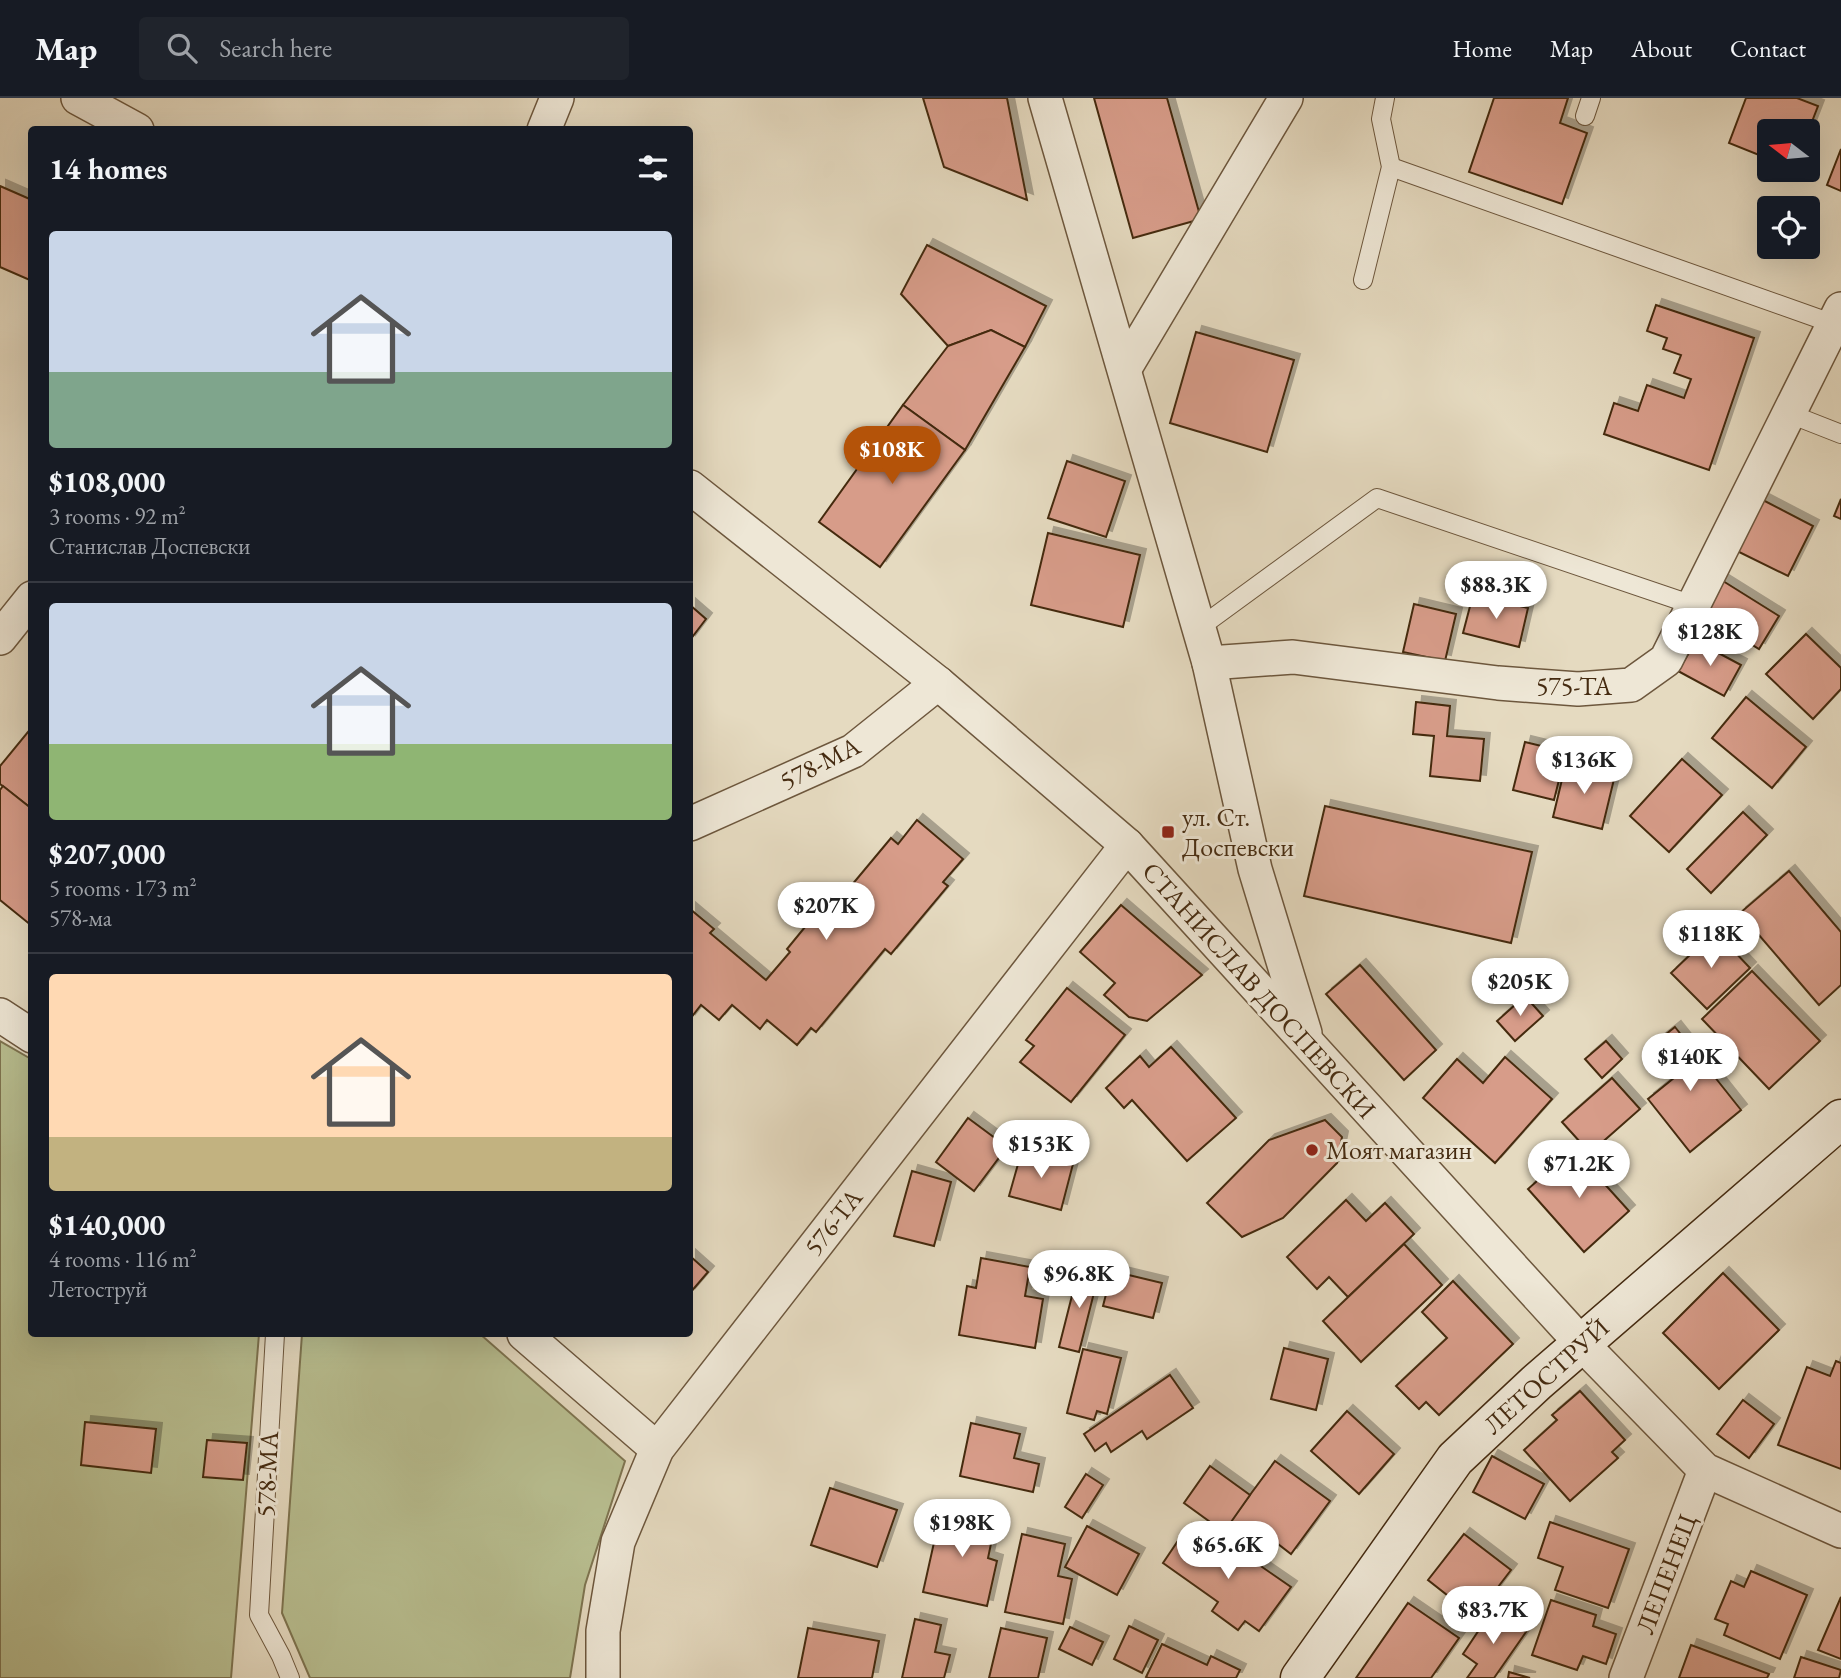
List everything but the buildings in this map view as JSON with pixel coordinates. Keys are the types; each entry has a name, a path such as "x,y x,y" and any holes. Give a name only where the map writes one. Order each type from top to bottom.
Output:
{"street":[{"path":"78,98 130,126"},
{"path":"546,126 557,98"},
{"path":"1045,98 1209,663 1255,869 1307,1042"},
{"path":"1125,368 1286,98"},
{"name":"575-ТА","path":"1209,663 1293,657 1498,683 1578,689 1631,685 1666,660 1838,317"},
{"name":"СТАНИСЛАВ ДОСПЕВСКИ","path":"693,489 939,683 1127,845 1582,1344 1705,1470 1841,1531"},
{"path":"0,639 28,603"},
{"name":"578-МА","path":"693,823 853,751 939,683"},
{"name":"576-ТА","path":"603,1678 603,1631 618,1542 657,1449 1127,845"},
{"path":"0,1015 28,1033"},
{"name":"ЛЕТОСТРУЙ","path":"1300,1678 1455,1459 1535,1383 1841,1119"},
{"path":"527,1337 657,1449"},
{"name":"ЛЕПЕНЕЦ","path":"1626,1678 1705,1470"}],"lane":[{"path":"1363,280 1391,167 1381,119 1385,98"},
{"path":"1585,116 1591,98"},
{"path":"1391,167 1838,317"},
{"path":"1790,414 1841,434"},
{"path":"1199,628 1377,498 1693,606"},
{"name":"578-МА","path":"275,1337 259,1615 290,1678"}],"green space":[{"path":"0,1041 28,1057 28,1337 259,1337 231,1678 0,1678"},
{"path":"302,1337 483,1337 625,1461 585,1585 570,1678 310,1678 282,1613"}],"place":[{"name":"ул. Ст. Доспевски","path":"1168,832"},
{"name":"Моят магазин","path":"1312,1150"}]}
